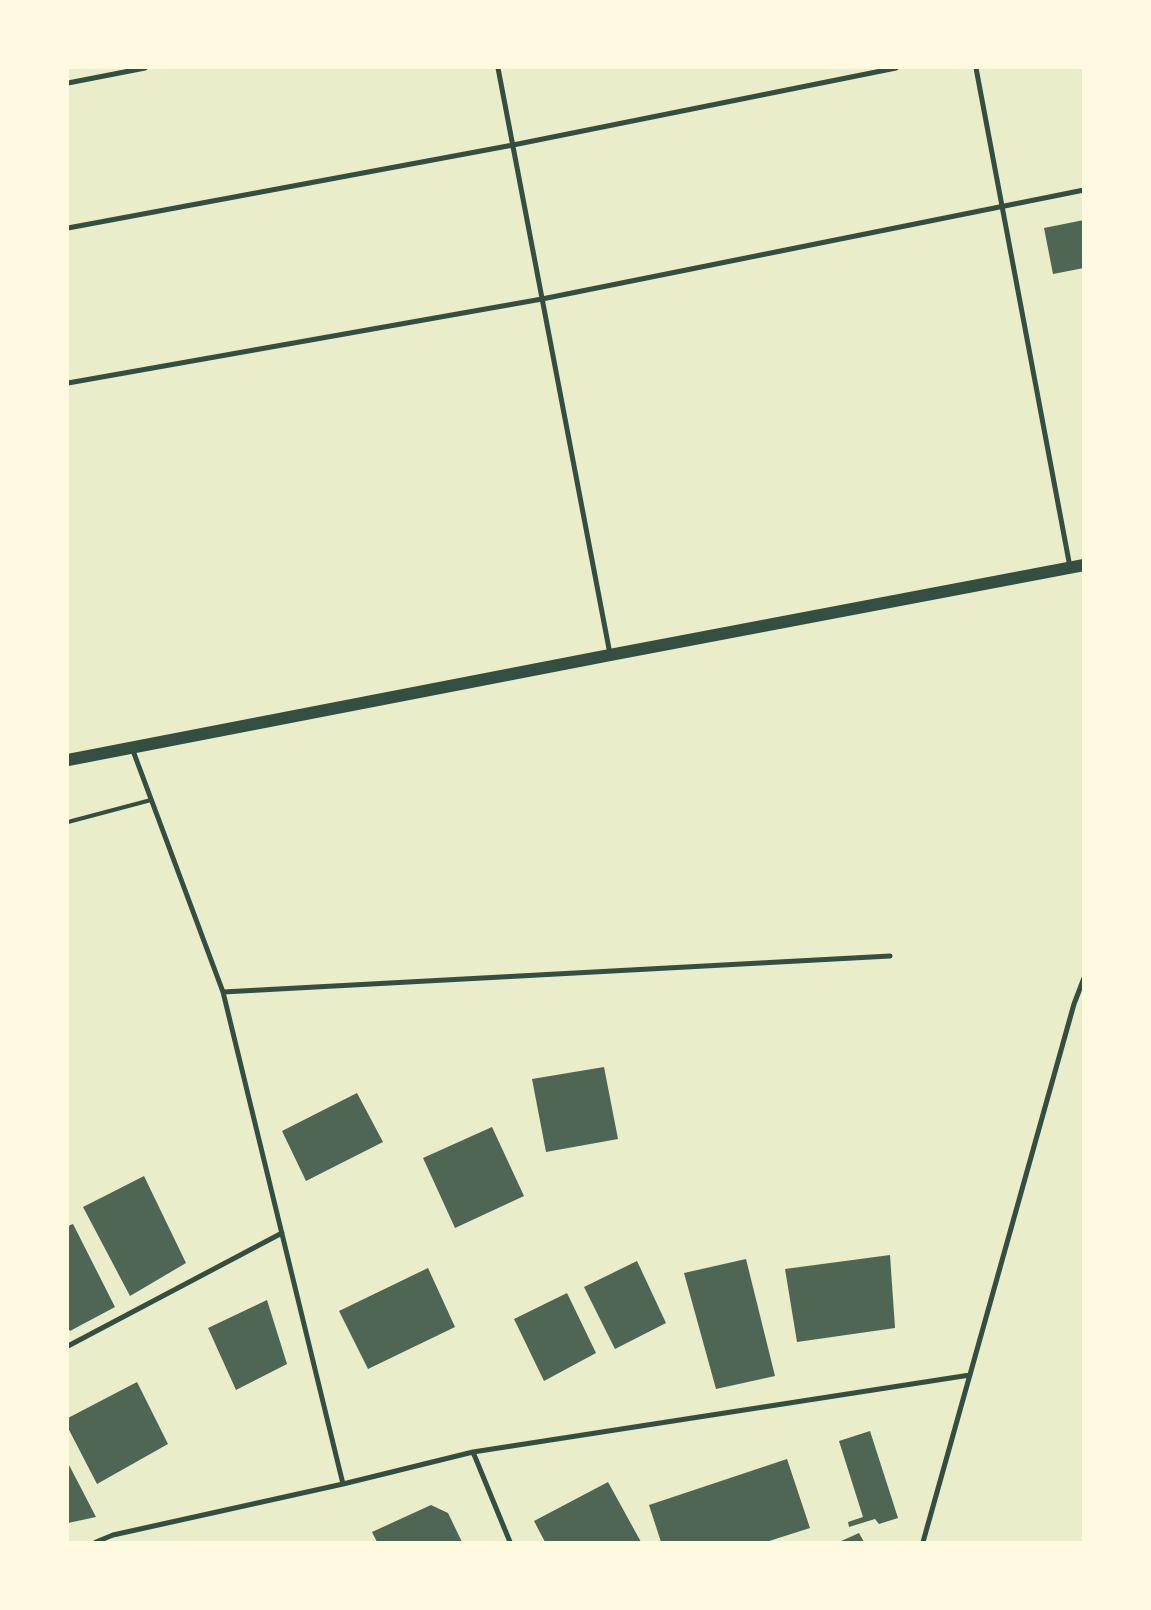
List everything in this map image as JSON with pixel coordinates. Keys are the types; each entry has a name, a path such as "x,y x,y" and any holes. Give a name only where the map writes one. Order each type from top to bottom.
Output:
{"main road":[{"path":"68,760 610,654 1084,565"}],"street":[{"path":"68,83 145,68"},
{"path":"498,68 610,654"},
{"path":"68,228 513,145 896,68"},
{"path":"976,68 1070,567"},
{"path":"68,383 542,299 1084,190"},
{"path":"131,748 223,992 343,1484"},
{"path":"223,992 890,956"},
{"path":"923,1542 1072,1014 1084,978"},
{"path":"68,1346 282,1233"},
{"path":"96,1542 124,1532 343,1484 473,1452 970,1375"},
{"path":"473,1452 510,1542"}],"lane":[{"path":"68,822 151,800"}],"building":[{"path":"1084,220 1084,268 1053,274 1044,228"},
{"path":"604,1067 618,1139 546,1152 532,1079"},
{"path":"357,1093 383,1142 306,1181 282,1131"},
{"path":"492,1127 524,1196 455,1228 423,1158"},
{"path":"144,1176 186,1263 130,1296 83,1207"},
{"path":"73,1224 115,1307 70,1331 68,1328 68,1226"},
{"path":"890,1255 895,1328 797,1342 785,1269"},
{"path":"746,1259 775,1376 716,1389 684,1273"},
{"path":"637,1261 666,1323 615,1349 584,1287"},
{"path":"428,1268 455,1327 368,1369 339,1311"},
{"path":"567,1293 596,1353 544,1381 514,1319"},
{"path":"267,1300 287,1364 236,1390 208,1328"},
{"path":"137,1382 168,1444 97,1484 68,1428 68,1418"},
{"path":"870,1431 898,1518 879,1524 875,1519 849,1527 848,1522 863,1517 839,1441"},
{"path":"787,1459 810,1528 766,1542 661,1542 649,1505"},
{"path":"68,1463 96,1517 68,1523"},
{"path":"608,1482 641,1542 545,1542 534,1521"},
{"path":"431,1505 448,1513 462,1542 377,1542 372,1532"},
{"path":"859,1533 864,1542 839,1542"}]}
